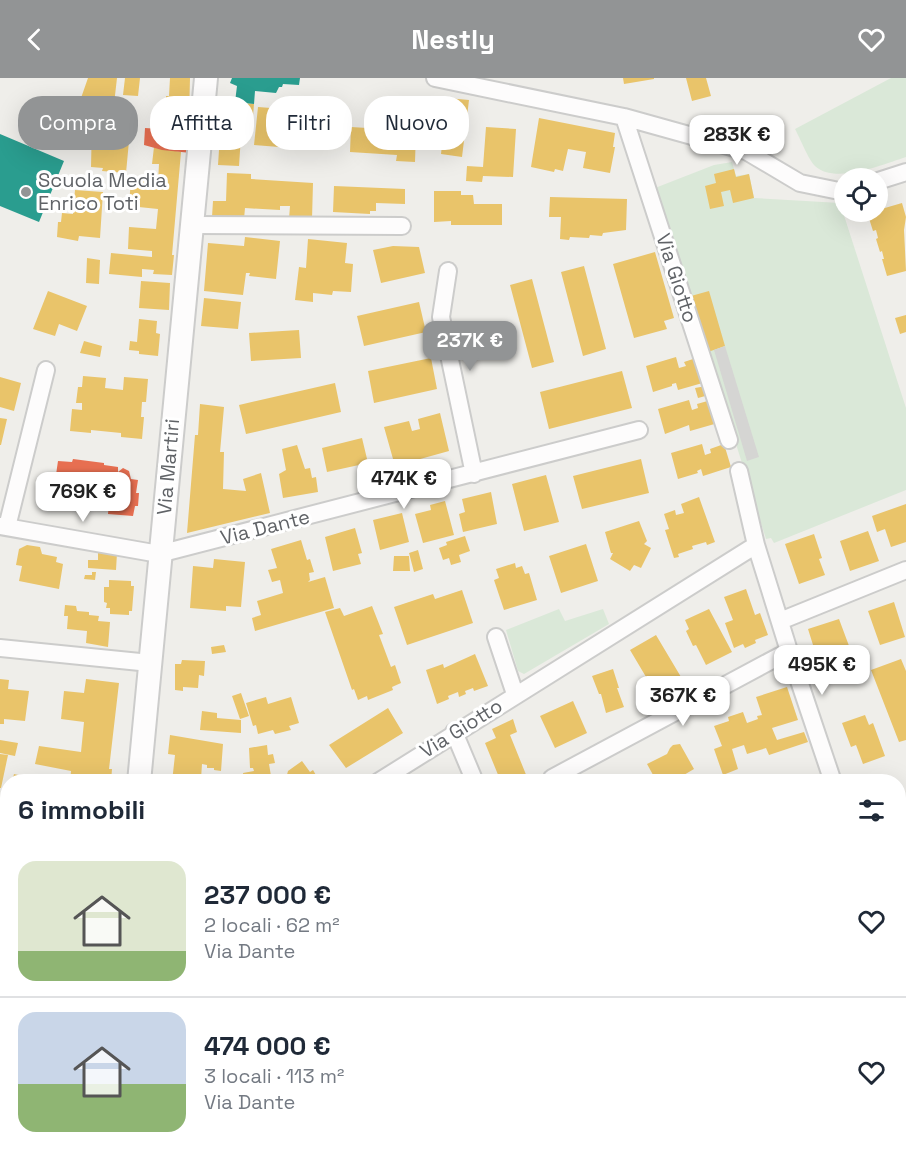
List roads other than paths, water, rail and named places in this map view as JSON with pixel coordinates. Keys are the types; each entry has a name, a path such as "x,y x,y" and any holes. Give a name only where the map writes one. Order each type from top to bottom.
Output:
{"street":[{"name":"Via Martiri","path":"140,774 206,78"},
{"path":"435,78 624,117 747,151 800,183 834,190"},
{"name":"Via Giotto","path":"624,117 729,440"},
{"path":"888,178 906,172"},
{"path":"192,225 402,226"},
{"path":"448,271 441,317 474,474"},
{"path":"46,370 3,526 159,554"},
{"name":"Via Dante","path":"159,554 639,430"},
{"path":"739,471 756,545 830,774"},
{"name":"Via Giotto","path":"390,774 756,545"},
{"path":"780,621 906,570"},
{"name":"Via Giotto","path":"496,637 515,694"},
{"path":"0,648 150,663"},
{"path":"559,774 789,651"},
{"path":"454,732 472,774"}],"place":[{"name":"Scuola Media Enrico Toti","path":"26,192"}]}
